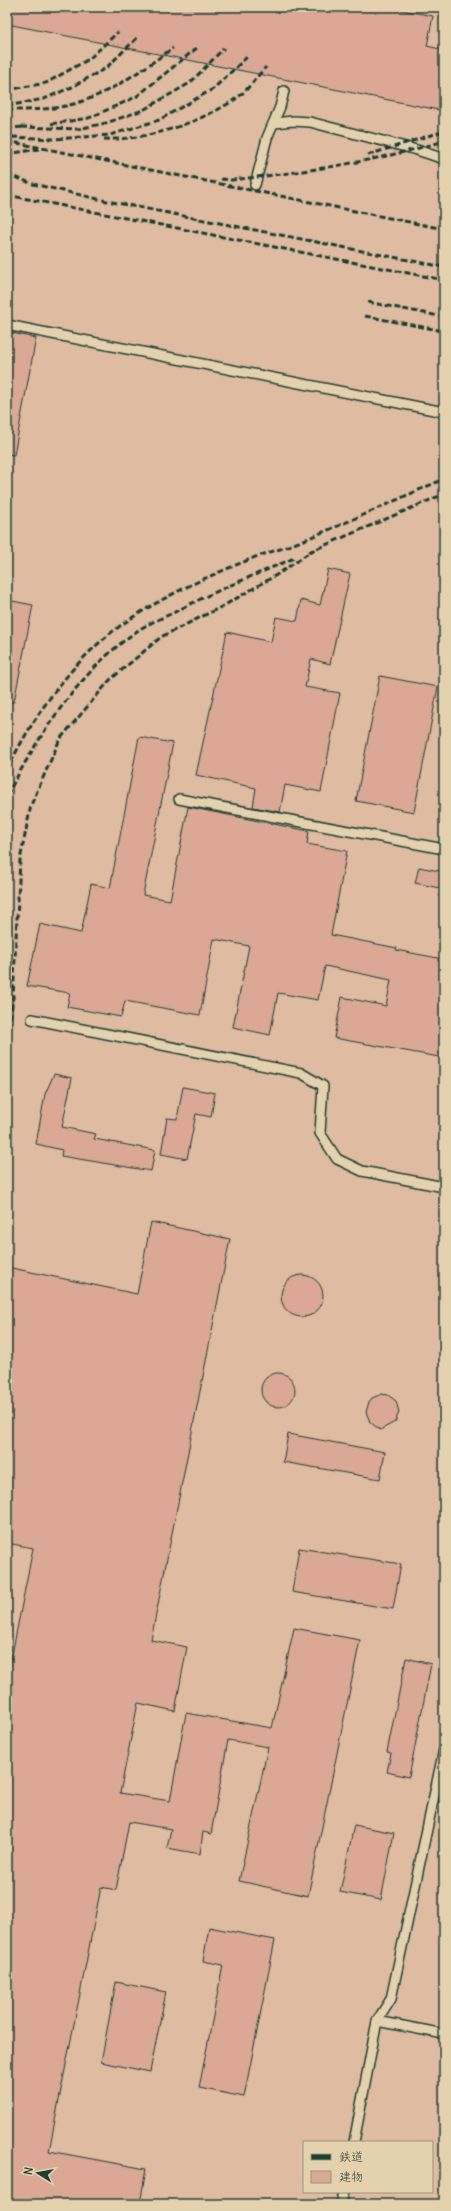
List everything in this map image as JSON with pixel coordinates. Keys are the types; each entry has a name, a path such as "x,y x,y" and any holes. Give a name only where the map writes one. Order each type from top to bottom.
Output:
{"lane":[{"path":"255,185 267,138 274,123 284,91"},
{"path":"274,123 293,121 310,122 417,150 444,159"},
{"path":"7,325 444,412"},
{"path":"179,799 444,849"},
{"path":"32,1018 301,1073 323,1086 320,1133 337,1159 362,1171 444,1187"},
{"path":"354,2141 377,2021 391,1999 444,1749"},
{"path":"377,2021 444,2034"},
{"path":"342,2204 344,2193"}],"shaded area":[{"path":"7,7 444,7 444,2204 7,2204"}],"building":[{"path":"7,7 387,7 433,16 427,46 444,50 444,111 7,24"},
{"path":"7,332 36,338 14,455 7,454"},
{"path":"328,569 350,574 330,664 311,659 305,687 340,693 321,792 285,785 280,812 253,807 256,788 196,775 227,632 271,642 276,617 297,621 301,600 320,605"},
{"path":"7,600 33,605 14,702 7,702"},
{"path":"380,676 438,687 414,812 356,801"},
{"path":"139,737 173,743 143,895 170,900 188,807 309,831 307,844 347,851 331,935 397,948 396,950 438,958 438,961 444,961 444,1058 334,1038 342,997 386,1006 391,980 325,966 318,1000 278,993 270,1035 233,1027 249,946 214,939 200,1015 125,1001 121,1017 67,1007 70,993 27,986 40,924 81,933 91,884 110,888"},
{"path":"419,867 444,872 444,889 415,883"},
{"path":"54,1074 72,1078 62,1127 96,1134 94,1139 155,1150 151,1171 61,1156 62,1150 36,1144 45,1094"},
{"path":"183,1087 215,1093 211,1117 196,1114 187,1159 161,1154 167,1118 177,1119"},
{"path":"151,1222 230,1239 151,1640 187,1647 175,1711 138,1703 120,1793 170,1801 186,1713 272,1728 294,1628 360,1640 308,1896 239,1881 268,1747 228,1740 211,1834 203,1832 200,1854 167,1848 171,1829 129,1822 116,1890 101,1887 49,2151 146,2169 140,2204 7,2204 7,1680 33,1548 7,1543 7,1267 137,1294"},
{"path":"302,1275 317,1281 323,1296 317,1311 302,1317 287,1311 281,1296 287,1281"},
{"path":"278,1373 290,1378 295,1390 290,1402 278,1407 266,1402 261,1390 266,1378"},
{"path":"382,1394 388,1395 396,1401 399,1412 395,1422 380,1430 370,1422 366,1412 372,1398"},
{"path":"288,1434 385,1452 380,1479 283,1462"},
{"path":"299,1548 401,1564 393,1609 292,1592"},
{"path":"406,1658 431,1664 409,1777 387,1772 391,1753 387,1752"},
{"path":"354,1825 394,1833 381,1900 340,1892"},
{"path":"209,1927 275,1940 244,2097 199,2088 223,1965 203,1961"},
{"path":"116,1982 166,1992 150,2072 101,2062"}],"railway":[{"path":"7,90 46,83 89,59 118,32"},
{"path":"7,106 44,99 72,87 106,68 138,37"},
{"path":"51,124 89,118 136,97 198,47"},
{"path":"7,110 35,110 53,108 71,105 92,98 116,86 173,48"},
{"path":"21,127 78,129 106,123 143,110 190,83 224,48"},
{"path":"12,137 55,139 110,135 159,120 213,89 247,57"},
{"path":"104,139 138,137 173,128 207,115 223,107 241,95 266,67"},
{"path":"7,128 25,127"},
{"path":"368,155 444,131"},
{"path":"7,141 444,229"},
{"path":"221,179 231,180 312,170 392,155 444,141"},
{"path":"7,154 39,149"},
{"path":"7,174 33,184 107,201 444,267"},
{"path":"7,195 444,280"},
{"path":"368,302 444,317"},
{"path":"365,316 444,331"},
{"path":"7,770 41,710 55,691 85,656 102,640 135,616 165,598 214,575 330,529 444,479"},
{"path":"309,552 444,494"},
{"path":"7,1045 13,997 20,860 31,805 60,739 110,680 161,637 225,605 278,574 313,550"},
{"path":"7,795 34,748 64,704 99,663 118,645 140,629 188,605 294,558"}]}
